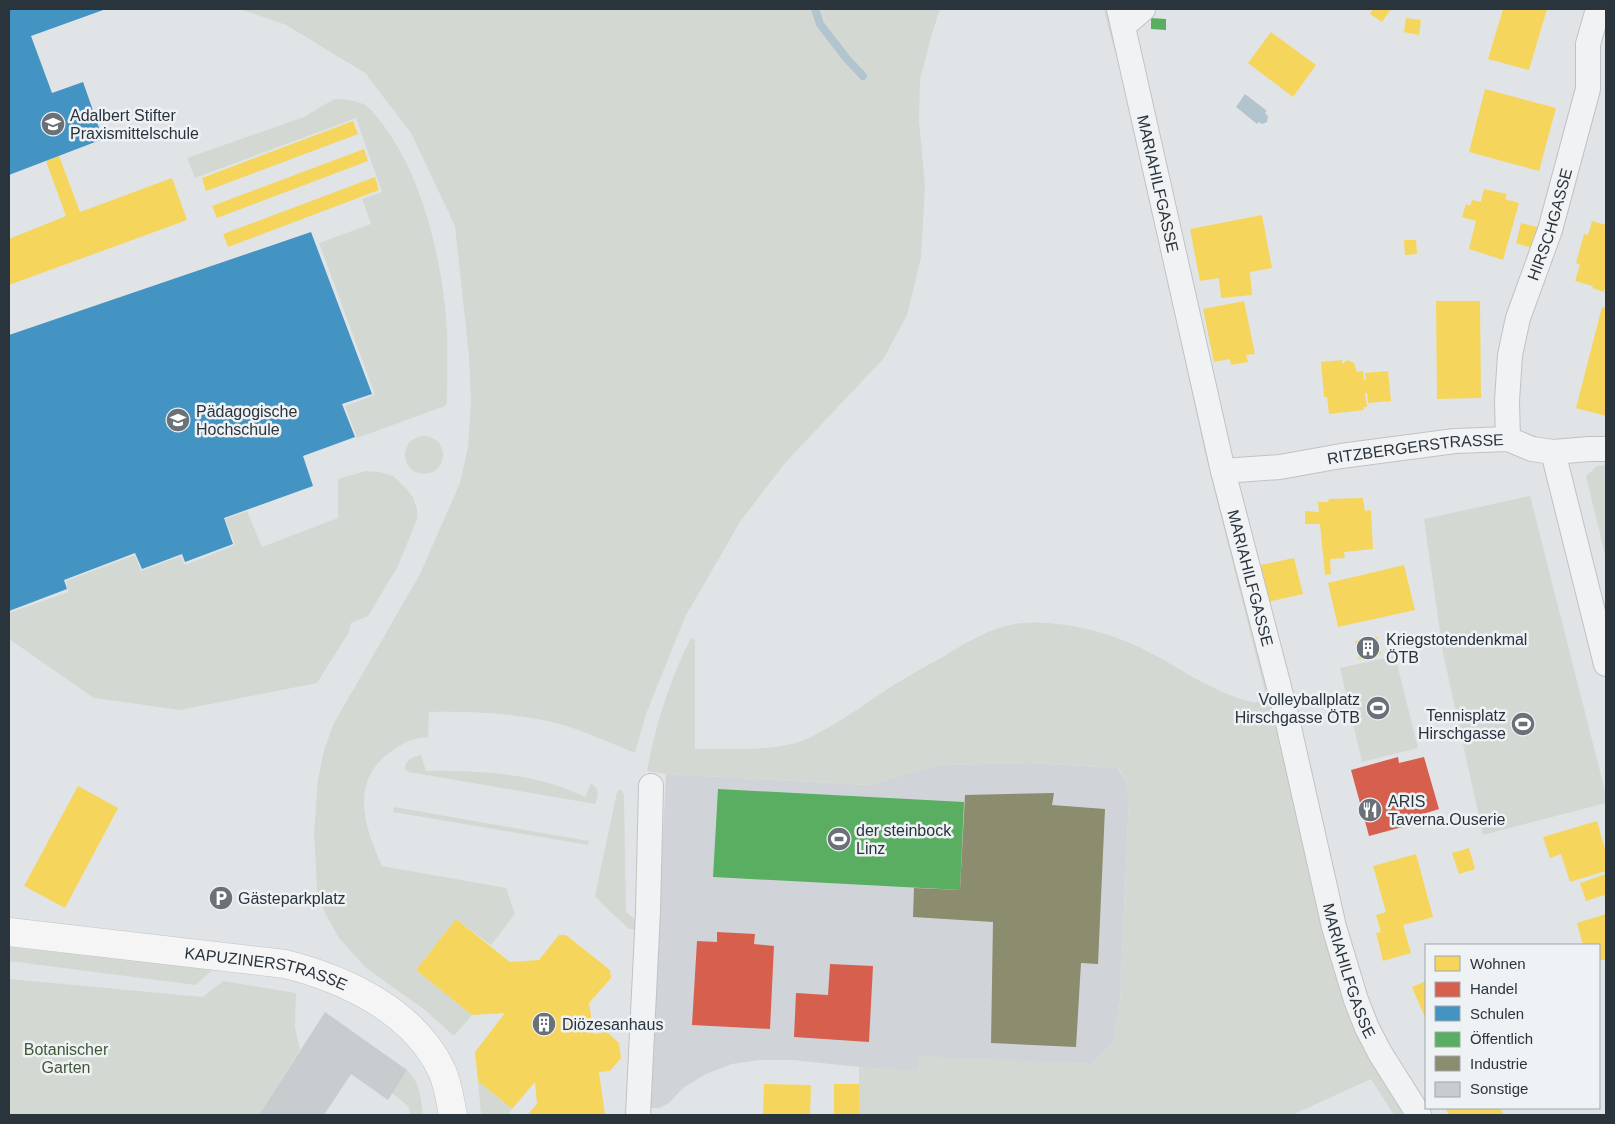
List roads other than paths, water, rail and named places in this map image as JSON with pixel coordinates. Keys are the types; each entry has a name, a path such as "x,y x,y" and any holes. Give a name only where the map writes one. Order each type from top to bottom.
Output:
{"street":[{"path":"1122,17 1143,9"},
{"name":"HIRSCHGASSE","path":"1508,439 1507,401 1510,356 1518,318 1550,230 1588,89 1588,44 1598,9"},
{"name":"MARIAHILFGASSE","path":"1122,17 1223,471 1285,710 1334,927 1356,1000 1367,1028 1380,1053 1419,1115"},
{"name":"RITZBERGERSTRASSE","path":"1223,471 1280,467 1341,456 1455,440 1508,439 1532,449 1553,452 1606,449"},
{"path":"1553,452 1606,664"},
{"path":"638,1115 651,786"},
{"name":"KAPUZINERSTRASSE","path":"9,932 285,964 339,981 399,1018 420,1037 443,1072 453,1115"}],"water":[{"path":"1245,94 1267,111 1265,113 1268,116 1267,122 1262,124 1259,122 1257,124 1236,107"}],"waterway":[{"path":"815,9 820,24 863,76"}],"place":[{"name":"Adalbert Stifter Praxismittelschule","path":"53,124"},
{"name":"Pädagogische Hochschule","path":"178,420"},
{"name":"Kriegstotendenkmal ÖTB","path":"1368,648"},
{"name":"Volleyballplatz Hirschgasse ÖTB","path":"1378,708"},
{"name":"Tennisplatz Hirschgasse","path":"1523,724"},
{"name":"ARIS Taverna.Ouserie","path":"1370,810"},
{"name":"der steinbock Linz","path":"839,839"},
{"name":"Gästeparkplatz","path":"221,898"},
{"name":"Diözesanhaus","path":"544,1024"}],"park label":[{"name":"Botanischer Garten","path":"66,1058"}]}
